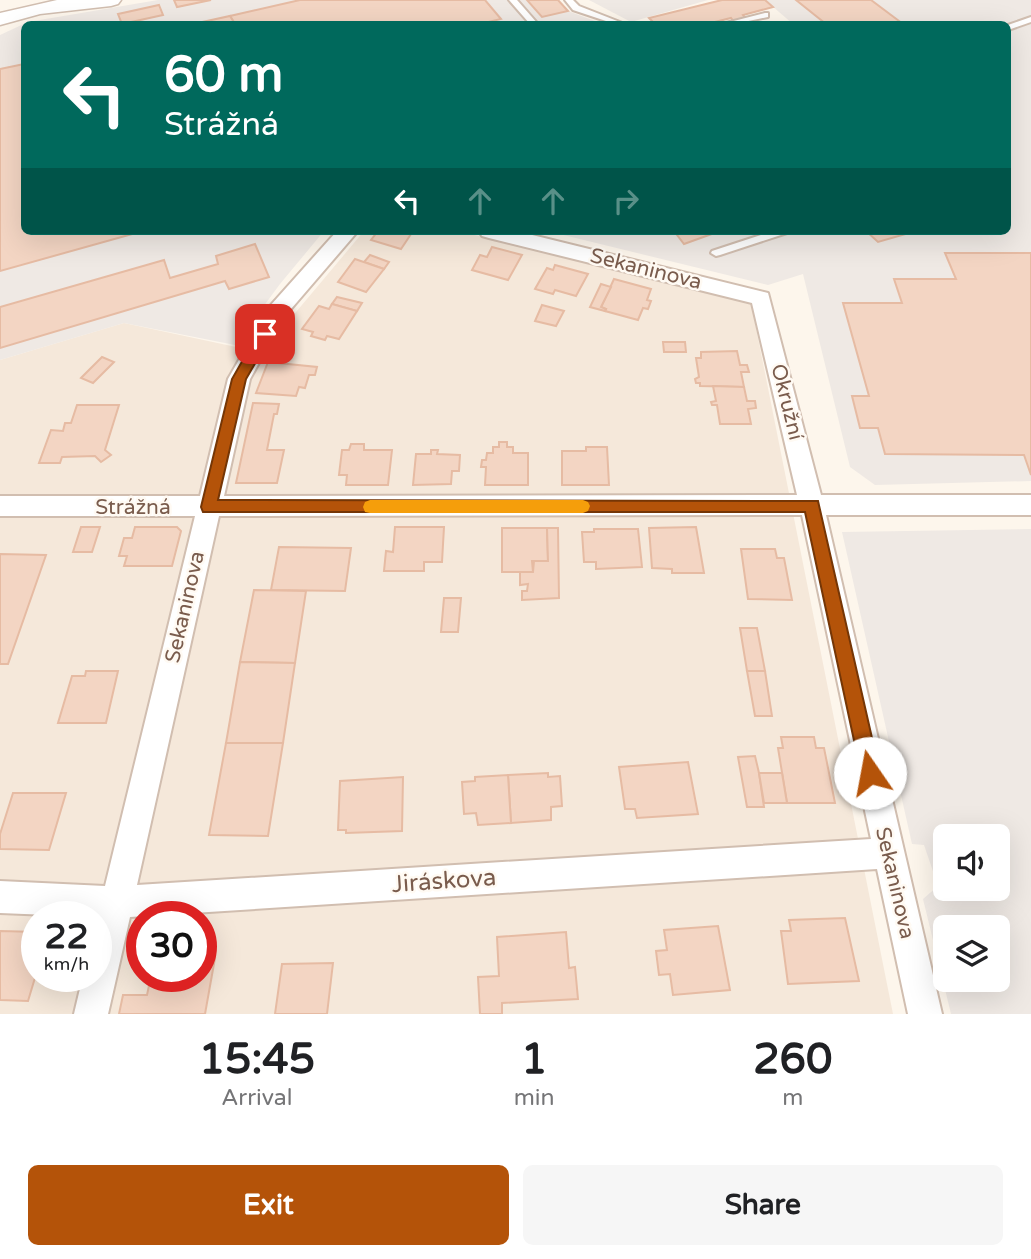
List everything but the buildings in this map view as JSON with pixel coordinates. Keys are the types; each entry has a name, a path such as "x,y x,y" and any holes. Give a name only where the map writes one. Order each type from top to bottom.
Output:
{"street":[{"path":"0,19 38,8 111,0"},
{"name":"Sekaninova","path":"91,1014 239,379 277,311 344,235"},
{"name":"Sekaninova","path":"505,235 761,298"},
{"name":"Okružní","path":"761,298 812,506"},
{"name":"Strážná","path":"0,506 1031,505"},
{"name":"Sekaninova","path":"812,506 925,1014"},
{"name":"Jiráskova","path":"0,897 116,902 888,853"}],"lane":[{"path":"513,0 531,21"},
{"path":"569,0 576,8 613,21"},
{"path":"739,21 765,15"},
{"path":"1011,28 1031,19"},
{"path":"716,253 772,235"}],"shaded area":[{"path":"158,0 558,0 568,11 595,21 34,21"},
{"path":"589,0 708,0 634,21 629,21"},
{"path":"765,0 1031,0 1031,481 875,485 850,467 803,274 768,285 563,235 1011,235 1011,21 790,21"},
{"path":"21,25 21,235 321,235 235,345 124,323 0,360 0,35"},
{"path":"361,235 474,235 751,303 893,1014 0,1014 0,360 124,323 269,354 286,324"},
{"path":"1031,529 1031,1014 951,1014 946,992 1010,992 1010,915 933,915 933,940 923,899 933,890 933,901 1010,901 1010,824 933,824 933,871 924,845 912,844 842,532"}],"slow traffic":[{"path":"370,507 583,506"}],"route":[{"path":"265,334 239,379 209,507 812,506 870,773"}]}
